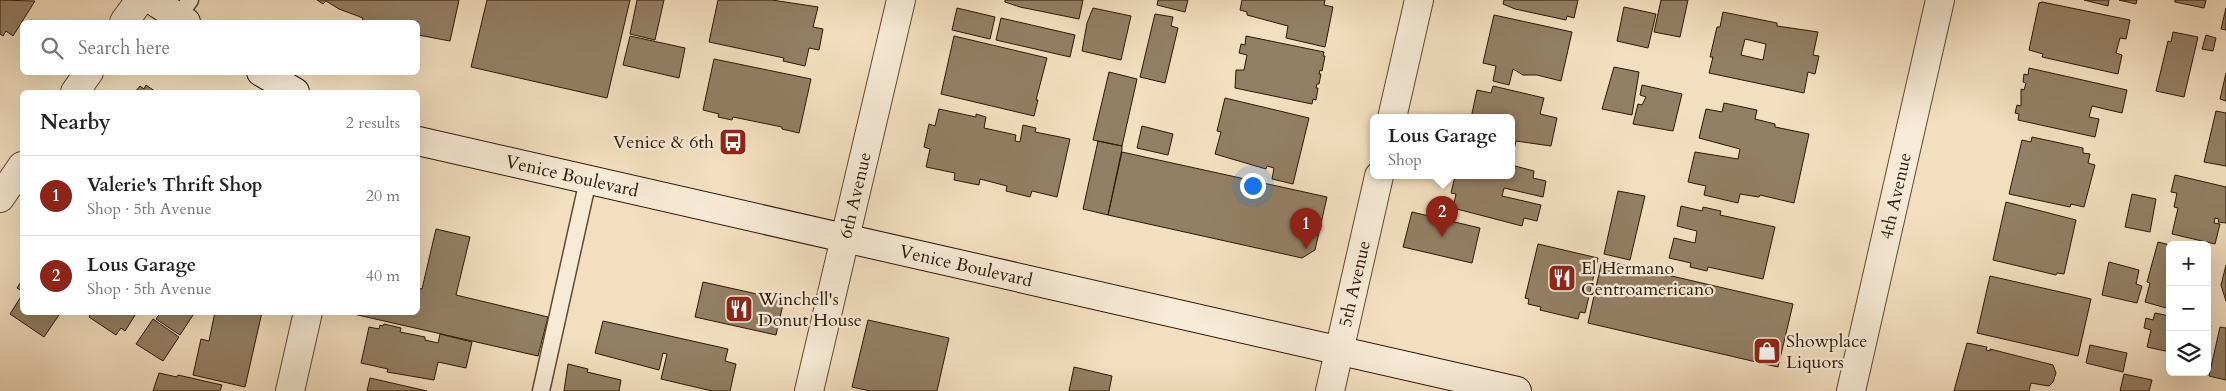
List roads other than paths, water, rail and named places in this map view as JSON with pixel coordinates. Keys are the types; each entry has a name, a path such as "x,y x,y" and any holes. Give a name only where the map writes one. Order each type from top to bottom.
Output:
{"street":[{"path":"125,20 140,0"},
{"path":"152,0 185,13"},
{"name":"6th Avenue","path":"809,391 901,0"},
{"path":"1393,114 1419,0"},
{"name":"4th Avenue","path":"1851,391 1940,0"},
{"path":"76,90 87,75"},
{"path":"266,75 292,90"},
{"name":"Venice Boulevard","path":"420,141 1516,391"},
{"path":"0,198 20,169"},
{"name":"5th Avenue","path":"1330,391 1378,179"},
{"path":"290,391 307,315"}],"lane":[{"path":"541,391 588,180"}],"place":[{"name":"Venice & 6th","path":"733,142"},
{"name":"Lous Garage","path":"1442,237"},
{"name":"Valerie's Thrift Shop","path":"1306,249"},
{"name":"El Hermano Centroamericano","path":"1562,278"},
{"name":"Winchell's Donut House","path":"739,309"},
{"name":"Showplace Liquors","path":"1767,351"}]}
